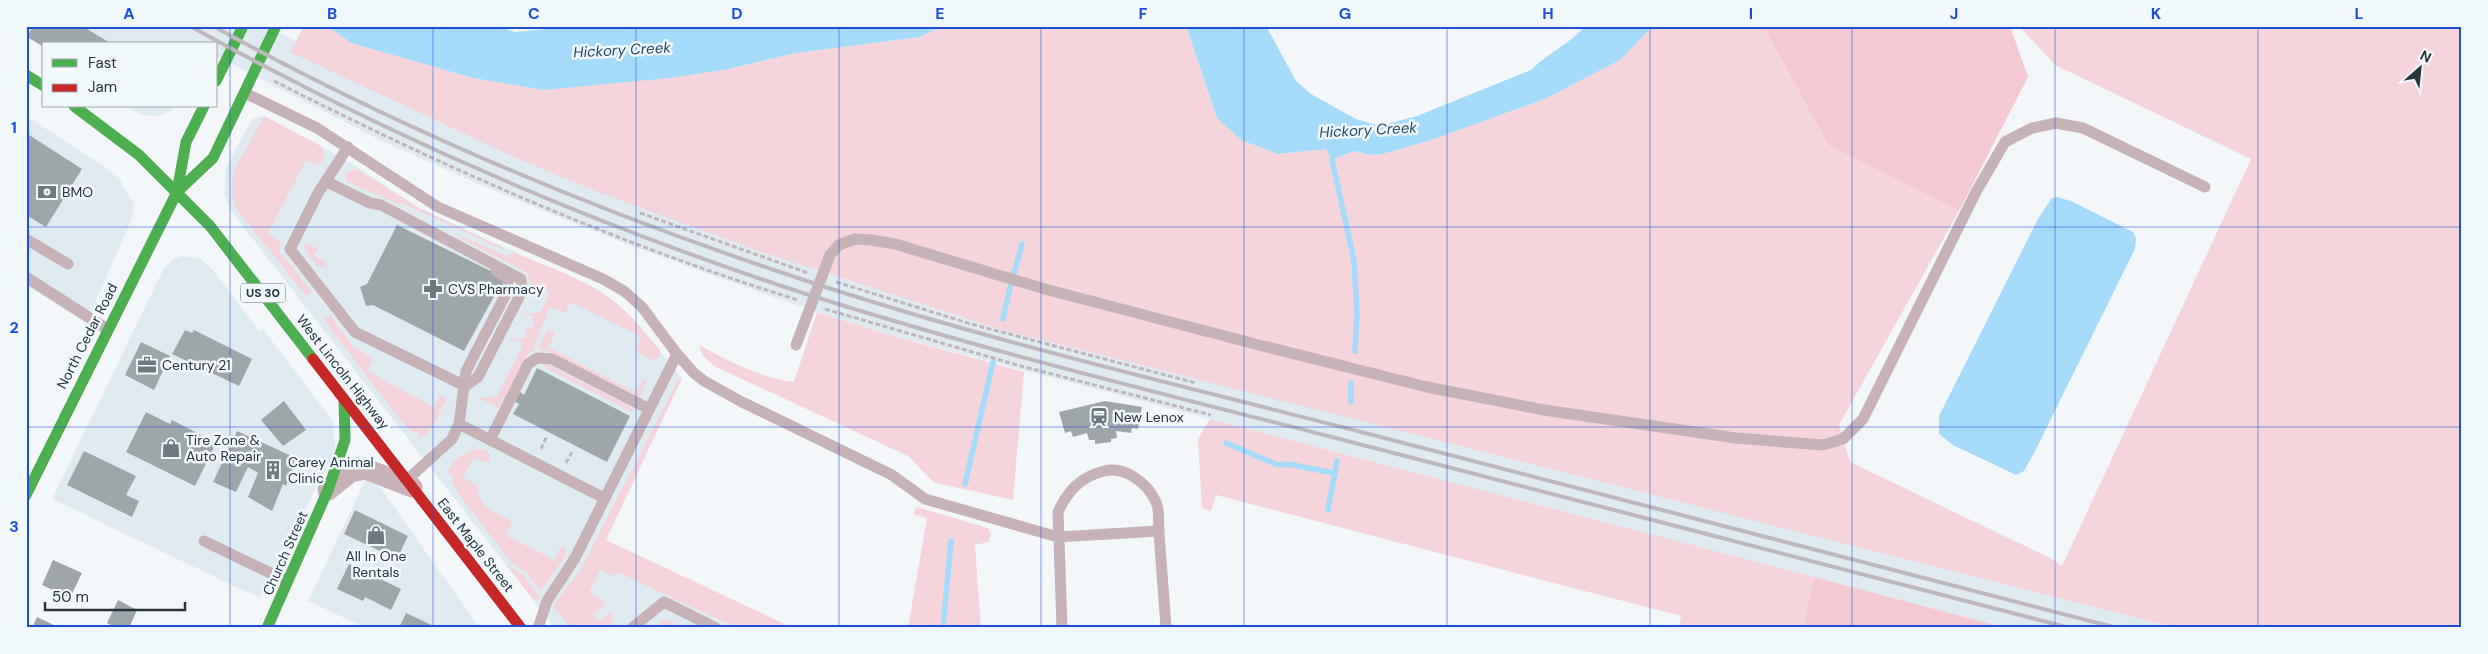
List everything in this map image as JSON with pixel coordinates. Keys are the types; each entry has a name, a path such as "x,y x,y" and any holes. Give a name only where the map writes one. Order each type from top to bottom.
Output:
{"main road":[{"path":"218,77 243,26"},
{"name":"North Cedar Road","path":"177,192 213,158 276,26"},
{"path":"26,75 42,85"},
{"name":"US 30","path":"77,108 139,155 177,192"},
{"name":"North Cedar Road","path":"28,483 177,192 186,142 203,108"},
{"name":"West Lincoln Highway","path":"177,192 210,226 410,484"},
{"name":"Church Street","path":"268,628 328,490 345,440 344,399"},
{"name":"East Maple Street","path":"410,484 521,628"}],"street":[{"path":"328,490 350,472 366,469 410,484"}],"lane":[{"path":"245,93 317,128 438,207 603,279 624,291 642,307 677,354 704,381 742,402 892,475 924,499 1058,537 1158,531"},
{"path":"796,345 830,255 839,245 855,239 872,240 951,259 1054,291 1427,387 1544,410 1736,438 1823,445 1843,439 1863,419 1976,192 2005,142 2032,128 2056,123 2083,128 2205,187"},
{"path":"348,147 327,182 318,193 290,249 356,332 466,386"},
{"path":"327,182 370,203 381,205 518,276 522,284 519,297 478,377 466,386 461,404 460,424 452,439 410,484"},
{"path":"26,239 68,264"},
{"path":"26,277 107,329"},
{"path":"538,628 553,589 570,566 677,354"},
{"path":"490,440 528,364 537,358 552,359 649,409"},
{"path":"460,424 604,498"},
{"path":"1062,628 1058,512 1064,499 1078,483 1090,474 1109,470 1128,473 1143,484 1157,503 1166,628"},
{"path":"204,541 289,582"},
{"path":"632,628 664,602 716,628"}],"path":[{"path":"273,80 354,121 500,188 749,285 988,357 1211,415"},
{"path":"640,213 821,277 972,324 1196,383"},
{"path":"538,454 547,436"},
{"path":"564,467 573,450"}],"shaded area":[{"path":"26,26 268,26 297,42 1582,473 2177,628 2006,628 886,334 790,303 623,243 483,186 386,143 218,57 218,42 42,42 42,45 26,34"},
{"path":"304,26 327,26 351,43 473,78 544,90 724,70 796,53 920,37 943,26 1186,26 1217,118 1241,140 1278,154 1326,149 1333,160 1354,151 1371,155 1383,154 1431,140 1545,99 1620,60 1653,26 1763,26 1829,146 1959,211 1839,425 1850,462 2052,559 2062,566 2251,159 2055,65 2019,26 2462,26 2462,628 2177,628 999,329 756,250 598,192 523,161 290,52"},
{"path":"1763,26 2010,26 2028,77 1959,211 1829,146"},
{"path":"130,108 172,108 170,111 157,116 143,115"},
{"path":"26,116 108,169 123,183 121,185 134,203 133,214 128,228 86,323 26,285"},
{"path":"264,116 343,158 419,208 598,290 616,303 641,328 682,378 606,540 599,563 737,628 555,628 231,211 224,195 226,168 252,119"},
{"path":"264,116 319,145 324,152 323,160 319,166 306,160 268,233 281,243 279,251 312,292 306,296 235,207 232,193 233,172"},
{"path":"356,169 419,208 505,249 400,202 398,204 346,181 346,173"},
{"path":"449,230 509,257 512,252 591,286 615,302 639,325 660,350 660,356 653,360 636,352 640,336 571,302 565,313 550,307 534,346 535,350 528,354 499,408 479,398 497,396 521,349 521,340 509,341 508,339 526,338 526,327 534,327 532,315 519,315 540,312 548,297 548,291 531,288 530,279 526,272 452,234 477,244"},
{"path":"306,243 318,249 314,256 326,262 326,267 318,267 304,248"},
{"path":"181,256 201,259 213,270 259,331 263,329 332,420 336,450 259,598 52,499 163,270 173,259"},
{"path":"817,312 886,334 1024,372 1013,500 936,483 908,456 714,366 703,356 699,345 757,373 794,382"},
{"path":"330,315 354,348 373,358 367,371 434,407 440,396 445,397 446,400 436,422 425,435 420,438 418,432 413,432 406,427 324,320"},
{"path":"548,329 555,333 548,347 635,392 643,380 647,380 640,397 547,351 540,350 539,346"},
{"path":"544,363 628,405 633,409 632,412 546,368"},
{"path":"682,378 606,540 793,628 737,628 619,573 613,576 600,570 589,593 604,601 605,605 593,614 599,621 611,612 613,613 611,628 571,628 554,608 555,603 581,569 678,380"},
{"path":"1210,419 1814,577 1803,628 1679,628 1681,616 1216,495 1211,511 1202,508 1198,439"},
{"path":"477,449 487,450 490,456 489,462 483,462 474,457 463,477 477,485 481,500 489,509 512,522 507,536 554,560 560,548 566,548 565,556 541,591 527,573 512,563 460,496 452,482 453,475 447,474 452,464 459,458"},
{"path":"366,479 377,483 480,628 366,628 308,601"},
{"path":"917,507 988,528 991,534 988,542 975,545 981,628 908,628 927,518 913,514"},
{"path":"509,566 524,576 539,596 538,599 534,600"},
{"path":"1814,577 2006,628 1803,628"},
{"path":"665,619 686,628 652,628"}],"water":[{"name":"Hickory Creek","path":"327,26 497,26 515,32 576,26 943,26 920,37 796,53 724,70 669,78 544,90 473,78 351,43"},
{"name":"Hickory Creek","path":"1186,26 1266,26 1296,81 1311,94 1356,119 1379,126 1417,116 1531,70 1573,38 1585,26 1653,26 1620,60 1545,99 1431,140 1383,154 1371,155 1354,151 1332,160 1326,149 1278,154 1241,140 1217,118"},
{"path":"2057,197 2071,201 2133,232 2136,238 2135,249 2035,451 2024,471 2016,475 1953,445 1939,434 1939,416 2038,219 2051,199"}],"building":[{"path":"33,26 82,26 109,42 42,42 42,46 27,37"},
{"name":"BMO","path":"26,133 82,169 46,227 26,215"},
{"name":"CVS Pharmacy","path":"397,225 507,279 506,290 497,291 464,351 373,305 366,306 360,287 367,284"},
{"path":"185,330 192,333 194,330 252,359 239,386 172,354"},
{"name":"Century 21","path":"141,342 170,356 154,390 125,375"},
{"path":"537,368 630,416 607,462 513,414 519,404 515,402 520,392 524,395"},
{"path":"284,401 306,430 283,446 261,420"},
{"path":"1105,401 1142,407 1138,429 1132,428 1131,433 1116,431 1117,438 1111,439 1111,442 1095,444 1095,440 1089,440 1087,433 1073,437 1071,431 1065,433 1059,412"},
{"name":"Tire Zone & Auto Repair","path":"146,412 170,424 172,420 216,443 195,486 126,452"},
{"name":"Carey Animal Clinic","path":"237,431 298,459 286,486 283,484 272,511 248,497 258,473 248,467 236,492 213,482"},
{"path":"84,451 136,476 126,495 139,501 132,517 67,485"},
{"name":"All In One Rentals","path":"355,510 408,536 397,559 344,534"},
{"path":"53,560 82,573 70,598 42,585"},
{"path":"349,564 401,589 391,610 365,597 363,601 337,589"},
{"path":"118,600 137,610 129,628 116,628 107,623"},
{"path":"406,613 421,620 438,628 399,628"},
{"path":"37,617 60,628 32,628"}],"waterway":[{"path":"1332,160 1354,260 1357,314 1355,351"},
{"path":"1014,274 1022,244"},
{"path":"1003,319 1010,287"},
{"path":"965,484 993,362"},
{"path":"1351,383 1351,402"},
{"path":"1226,443 1278,465 1288,464 1334,473"},
{"path":"1328,510 1337,461"},
{"path":"943,628 951,541"}],"railway":[{"path":"190,26 263,66 337,103 489,174 643,237 800,292 931,332 1063,368 2070,628"},
{"path":"213,26 356,100 502,167 652,227 870,301 1070,358 2117,628"}],"traffic: fast":[{"path":"218,77 243,26"},
{"path":"177,192 213,158 276,26"},
{"path":"26,75 42,85"},
{"path":"77,108 139,155 210,226 313,359"},
{"path":"26,495 177,192 186,142 203,108"},
{"path":"267,628 328,490 345,440 344,399"}],"traffic: jam":[{"path":"313,359 521,628"}],"place":[{"name":"BMO","path":"47,192"},
{"name":"CVS Pharmacy","path":"433,289"},
{"name":"Century 21","path":"147,365"},
{"name":"New Lenox","path":"1099,417"},
{"name":"Tire Zone & Auto Repair","path":"171,448"},
{"name":"Carey Animal Clinic","path":"273,470"},
{"name":"All In One Rentals","path":"376,535"}]}
